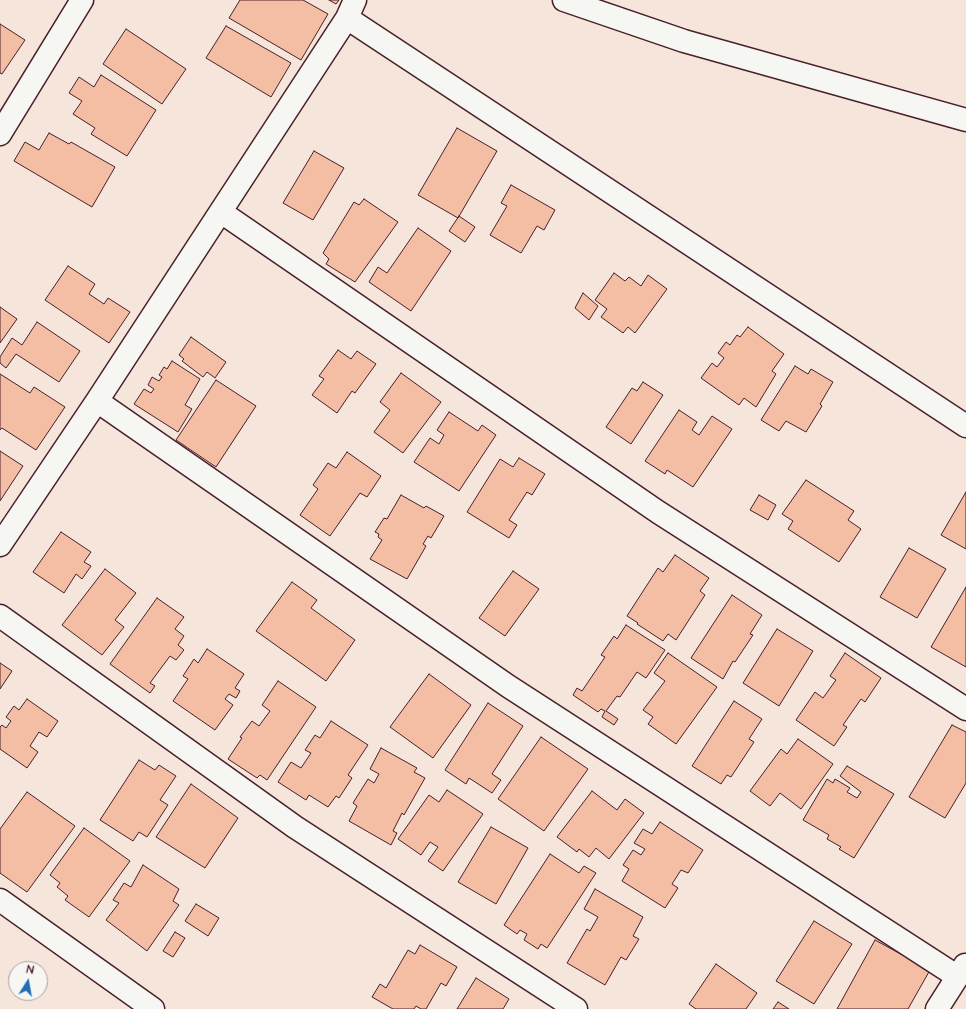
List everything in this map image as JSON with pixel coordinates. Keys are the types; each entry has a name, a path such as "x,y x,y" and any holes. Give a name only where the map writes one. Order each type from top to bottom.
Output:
{"street":[{"path":"0,134 82,0"},
{"path":"564,0 684,41 966,120"},
{"path":"0,545 221,212 351,9 966,426"},
{"path":"221,212 658,512 966,709"},
{"path":"97,401 508,686 962,971 937,1009"},
{"path":"0,616 295,827 576,1009"},
{"path":"0,900 153,1009"}],"building":[{"path":"240,0 303,0 328,14 301,60 229,18"},
{"path":"329,0 339,0 336,4"},
{"path":"0,24 25,40 2,74 0,73"},
{"path":"226,26 291,63 271,97 206,58"},
{"path":"126,29 186,69 162,104 103,64"},
{"path":"101,75 156,110 127,156 91,134 95,128 73,114 82,101 69,93 79,77 94,87"},
{"path":"457,128 497,151 458,218 418,195"},
{"path":"49,133 69,144 71,142 115,167 92,207 14,161 25,142 39,150"},
{"path":"314,151 344,168 313,220 283,203"},
{"path":"511,185 555,210 544,230 537,226 521,253 490,235 507,206 501,203"},
{"path":"364,199 398,222 355,282 326,264 329,259 323,253 354,202 359,205"},
{"path":"459,216 475,227 465,242 449,231"},
{"path":"418,228 451,251 411,311 369,282 378,267 387,273"},
{"path":"68,266 95,284 89,294 104,304 108,298 130,312 109,343 45,300"},
{"path":"614,273 625,281 629,277 641,286 648,275 667,289 635,333 628,327 623,333 601,317 607,309 595,300"},
{"path":"583,293 598,306 589,320 575,308"},
{"path":"0,307 17,319 0,343"},
{"path":"37,322 80,351 59,382 16,354 6,368 0,363 0,357 12,338 22,345"},
{"path":"748,327 784,354 772,371 776,374 756,407 744,398 739,405 701,378 712,363 717,367 724,358 718,353 726,342 730,345 737,335 740,337"},
{"path":"191,337 226,362 215,378 207,372 203,377 182,361 184,359 179,355"},
{"path":"338,350 351,359 357,351 376,364 355,393 352,391 337,413 312,395 324,379 319,376"},
{"path":"172,361 200,379 185,405 192,409 178,432 134,404 144,389 151,393 154,389 148,385 152,377 159,381 162,377 159,375 164,367 167,369"},
{"path":"795,366 808,374 811,369 833,382 820,404 822,406 806,432 786,421 779,431 761,420"},
{"path":"401,373 441,402 403,453 374,432 390,410 380,402"},
{"path":"0,374 30,393 34,387 65,407 36,450 2,428 0,430"},
{"path":"216,380 256,406 216,467 176,440"},
{"path":"643,382 663,395 631,444 606,427 632,388 637,391"},
{"path":"679,410 697,422 692,430 699,435 712,416 732,429 693,487 667,470 665,474 645,461"},
{"path":"449,412 478,431 482,425 496,435 459,491 414,462 430,438 439,444 444,435 437,430"},
{"path":"0,451 23,466 0,501"},
{"path":"347,452 381,476 367,497 360,493 330,536 300,515 318,489 313,485 328,463 336,468"},
{"path":"519,458 545,474 532,495 527,492 509,520 517,525 509,538 467,512 500,459 513,467"},
{"path":"806,480 854,511 848,520 861,529 839,562 788,529 793,521 782,514"},
{"path":"966,492 966,549 941,535"},
{"path":"401,495 424,508 426,506 444,516 431,538 428,536 423,544 426,546 407,579 370,559 382,540 378,537 379,534 375,532 384,518 387,519"},
{"path":"759,495 776,505 768,520 750,510"},
{"path":"61,532 91,552 84,562 91,566 82,579 76,574 64,593 33,572"},
{"path":"909,548 946,569 917,618 880,597"},
{"path":"675,555 709,578 700,591 705,595 676,640 668,634 663,641 627,616 658,568 663,572"},
{"path":"105,569 136,593 115,620 124,627 102,655 62,625"},
{"path":"513,571 539,589 505,636 479,618"},
{"path":"292,582 317,600 311,608 355,640 326,681 256,631"},
{"path":"966,587 966,667 931,647"},
{"path":"732,595 762,615 750,634 753,635 735,662 733,661 723,679 691,658"},
{"path":"157,598 184,617 175,629 184,636 178,645 184,650 176,660 170,656 150,683 155,686 150,693 110,664"},
{"path":"626,625 665,650 646,678 637,672 620,697 617,696 606,711 618,719 614,725 602,717 605,711 601,709 598,712 573,695 577,688 582,691 605,657 601,655 614,636 617,639"},
{"path":"777,629 813,651 779,706 743,683"},
{"path":"207,649 244,674 235,688 240,691 236,698 229,694 225,699 233,705 215,730 173,701 188,679 183,676 194,659 198,663"},
{"path":"668,653 717,687 676,744 648,724 653,717 643,710 665,681 654,673"},
{"path":"845,653 881,678 865,702 861,699 843,725 847,727 834,746 796,720 815,692 823,698 836,680 830,676"},
{"path":"0,663 12,671 0,689"},
{"path":"429,674 471,705 433,758 390,727"},
{"path":"278,681 316,707 267,780 260,775 257,778 228,759 242,738 240,737 252,721 259,726 270,711 262,705"},
{"path":"27,699 58,721 47,737 39,732 30,746 38,752 27,768 0,749 0,727 2,725 6,728 11,721 6,717 14,706 19,710"},
{"path":"734,701 762,719 749,739 754,742 731,777 727,775 721,784 692,766"},
{"path":"488,703 523,726 492,774 501,780 492,793 469,778 466,784 445,770"},
{"path":"331,721 368,745 348,775 352,778 339,798 336,796 328,807 309,795 306,800 278,782 291,762 301,768 311,753 305,750 315,735 320,738"},
{"path":"952,725 966,732 966,783 945,818 909,797"},
{"path":"541,737 588,769 544,831 498,799"},
{"path":"798,739 833,764 801,809 780,793 770,806 750,791 781,749 787,754"},
{"path":"381,748 417,768 414,772 425,778 404,815 402,813 393,831 397,833 391,845 349,821 357,806 353,803 368,779 374,783 379,774 370,769"},
{"path":"139,760 155,770 159,765 176,776 160,800 168,805 147,837 139,832 133,841 100,820"},
{"path":"847,766 894,794 854,858 839,849 841,847 827,839 829,835 803,820 827,779 833,783 835,779 850,788 847,792 857,798 861,792 840,776"},
{"path":"191,784 238,818 205,868 156,837"},
{"path":"447,790 483,814 443,871 428,861 438,847 430,842 421,855 398,839 429,795 439,802"},
{"path":"592,791 617,810 625,799 644,813 609,859 596,848 589,857 579,849 577,852 557,837"},
{"path":"27,792 75,826 27,892 0,873 0,829"},
{"path":"660,822 703,850 688,873 681,870 672,884 678,888 665,908 622,881 629,869 623,865 633,850 641,855 645,849 634,843 643,829 652,834"},
{"path":"491,827 528,848 496,904 458,882"},
{"path":"84,828 130,861 89,917 65,900 68,896 57,887 60,883 50,875"},
{"path":"550,854 579,873 584,866 596,873 547,948 541,944 538,949 524,940 527,934 520,930 517,934 504,925"},
{"path":"143,865 179,889 173,901 179,905 147,951 106,920 119,903 113,900 124,883 131,887"},
{"path":"595,889 643,917 633,936 639,939 626,960 621,957 605,985 567,963 587,929 590,931 598,917 584,909"},
{"path":"196,904 219,918 208,936 185,921"},
{"path":"814,921 852,944 814,1004 776,981"},
{"path":"175,932 185,938 173,957 163,951"},
{"path":"875,940 930,970 908,1009 837,1009"},
{"path":"420,945 457,967 446,986 441,983 426,1009 421,1009 416,1006 414,1009 393,1009 372,997 380,984 386,988 408,950 415,954"},
{"path":"716,964 757,993 746,1009 696,1009 689,1004"},
{"path":"476,978 509,999 503,1009 457,1009"},
{"path":"778,1002 789,1009 773,1009"}]}
